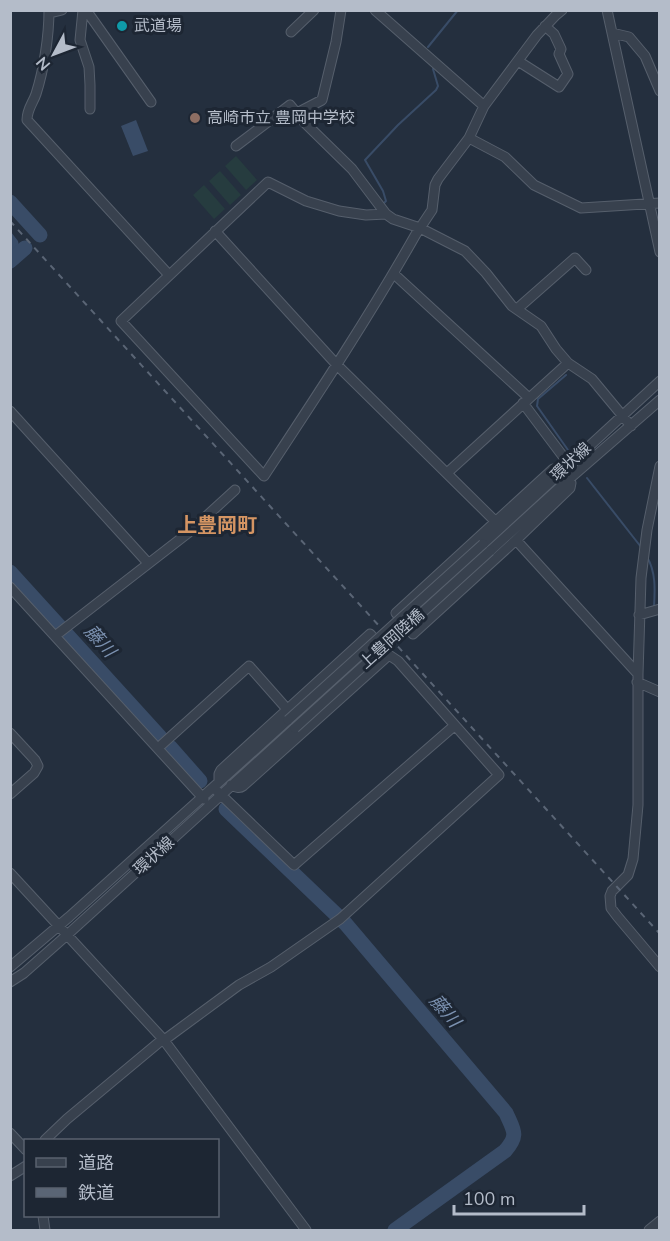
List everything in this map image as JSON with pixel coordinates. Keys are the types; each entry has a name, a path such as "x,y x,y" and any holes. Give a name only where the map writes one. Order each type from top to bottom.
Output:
{"street":[{"path":"62,10 49,12 45,57 36,95 28,109 27,120 169,275"},
{"path":"85,10 151,102"},
{"path":"85,10 80,40 89,67 90,109"},
{"path":"291,33 314,10"},
{"path":"297,113 322,99 341,10"},
{"path":"375,10 484,106"},
{"path":"386,214 366,215 339,212 306,201 268,182 121,321 264,477 337,365 432,210 435,185 469,138 484,106 537,35 562,10"},
{"path":"607,10 660,252"},
{"path":"518,61 559,87 568,74 559,54 561,49 554,34 545,26"},
{"path":"612,33 629,37 645,56 659,87"},
{"path":"236,146 290,105 352,169 386,214 465,251 512,306 541,326 568,363 592,379 631,426"},
{"path":"469,138 505,158 534,185 581,208 660,203"},
{"path":"216,231 337,365 495,521"},
{"path":"517,309 575,258 586,270"},
{"path":"394,274 526,400 569,464 573,476 570,488 413,634 396,613 553,469 560,473"},
{"path":"447,473 568,363"},
{"name":"環状線","path":"483,544 660,381"},
{"name":"環状線","path":"490,551 660,400"},
{"path":"10,411 148,563"},
{"path":"660,466 647,530 641,578 638,805 633,859 628,875 612,891 610,901 611,908 617,916 660,967"},
{"path":"56,636 188,532 235,490"},
{"path":"516,540 638,678 660,692"},
{"name":"上豊岡陸橋","path":"288,720 483,544"},
{"name":"上豊岡陸橋","path":"297,731 490,551"},
{"path":"10,587 210,806"},
{"path":"639,615 660,609"},
{"path":"46,1139 163,1039 239,985 271,967 340,919 499,775 398,661 389,655 370,634 221,770 216,783 221,795 294,865 454,726"},
{"path":"297,731 389,655"},
{"path":"158,748 249,666 287,709"},
{"name":"環状線","path":"10,967 288,720"},
{"name":"環状線","path":"10,982 24,973 67,935 231,785 297,731"},
{"path":"10,733 38,766 34,773 10,794"},
{"path":"10,873 163,1039 306,1230"},
{"path":"10,1133 24,1148"},
{"path":"10,1176 24,1167"},
{"path":"649,1230 660,1221"}],"green space":[{"path":"236,156 257,180 246,190 225,166"},
{"path":"220,171 241,195 230,205 209,181"},
{"path":"204,185 225,209 214,219 193,195"}],"water":[{"path":"136,120 148,151 133,156 121,126"},
{"path":"11,232 18,241 20,250 11,258"}],"waterway":[{"path":"428,47 458,10"},
{"path":"383,204 386,201 383,191 365,160 436,90 438,86 433,69"},
{"name":"藤川","path":"10,202 40,235"},
{"name":"藤川","path":"10,261 25,248"},
{"path":"566,375 538,399 537,406 568,450"},
{"path":"587,478 641,547"},
{"path":"647,557 655,588 654,607"},
{"name":"藤川","path":"10,572 160,737"},
{"name":"藤川","path":"170,747 200,781"},
{"name":"藤川","path":"226,809 345,923 506,1113 511,1124 514,1137 505,1151 395,1230"}],"railway":[{"path":"10,221 660,934"}],"place":[{"name":"武道場","path":"122,26"},
{"name":"高崎市立 豊岡中学校","path":"195,118"}],"district":[{"name":"上豊岡町","path":"217,525"}]}
